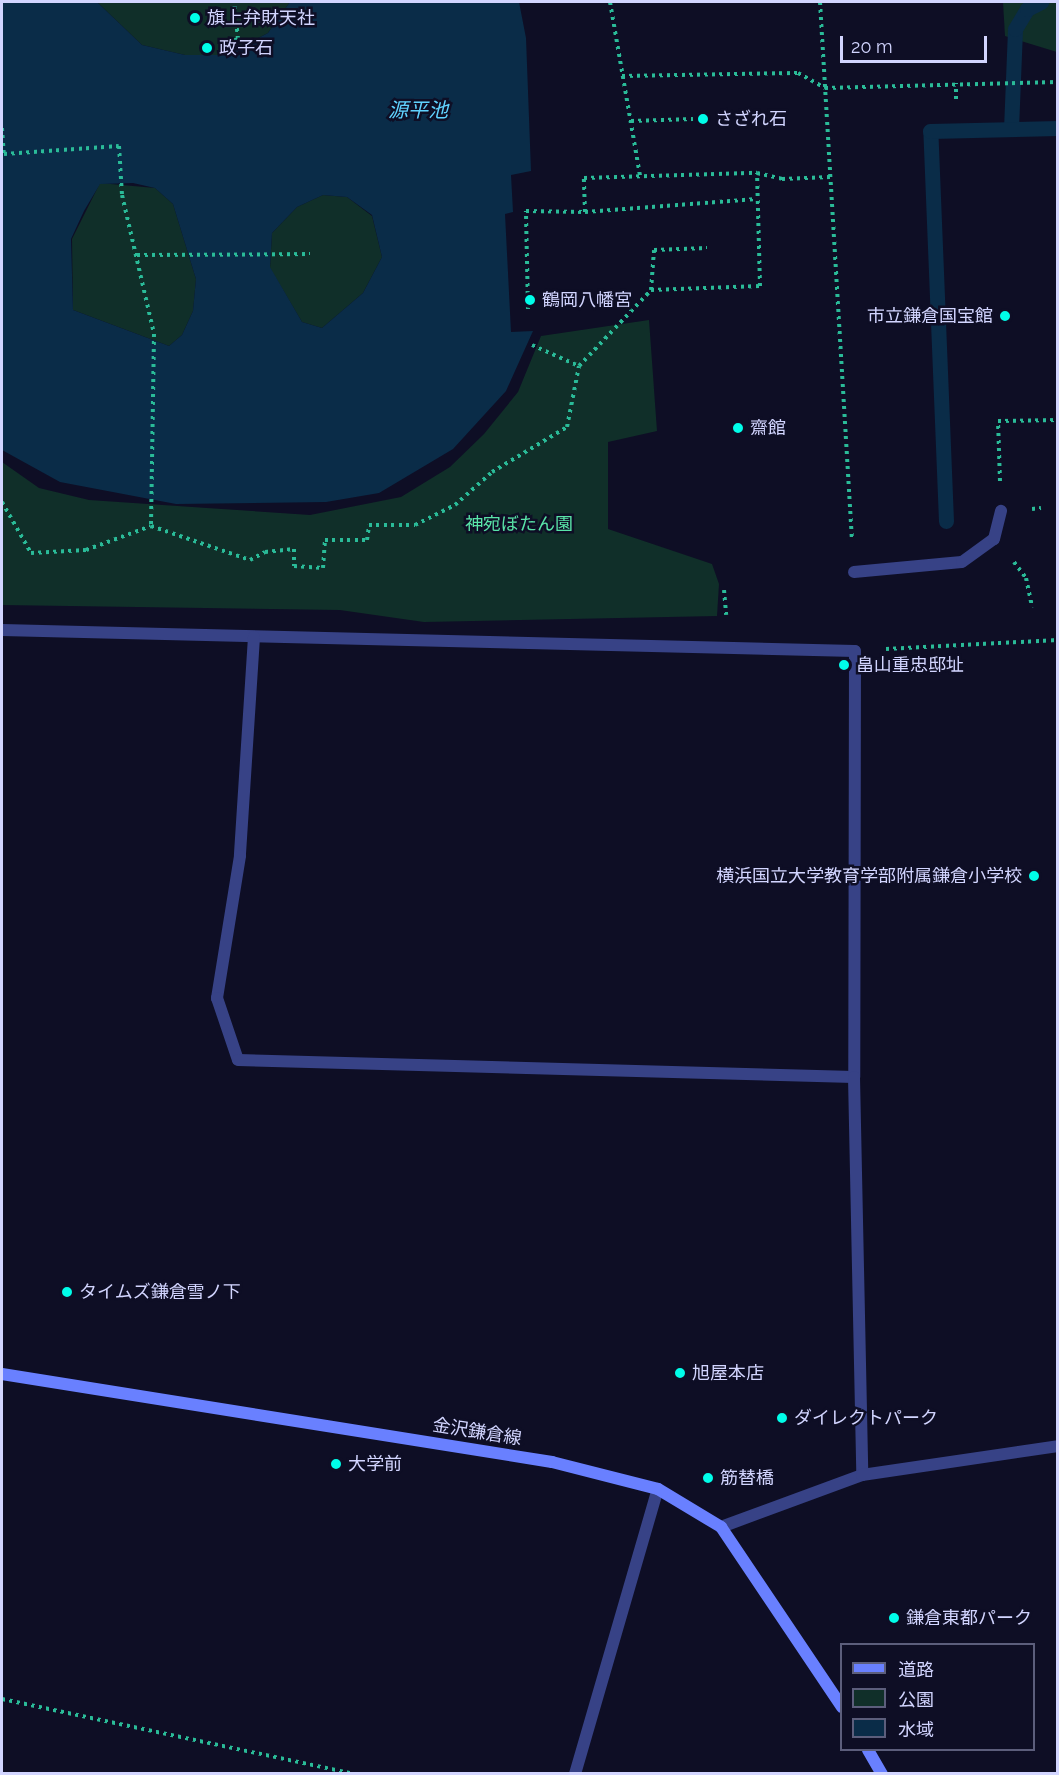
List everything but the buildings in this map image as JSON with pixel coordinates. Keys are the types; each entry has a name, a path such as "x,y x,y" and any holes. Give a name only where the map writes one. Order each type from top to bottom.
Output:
{"main road":[{"name":"金沢鎌倉線","path":"2,1374 552,1462 658,1489 721,1527 840,1704"},
{"path":"869,1751 882,1773"}],"street":[{"path":"854,572 962,562 994,539 1001,511"},
{"path":"2,630 855,651 854,1077 862,1476"},
{"path":"254,637 240,856 217,998 238,1060 854,1077"},
{"path":"721,1527 862,1476 1058,1446"},
{"path":"575,1773 658,1489"}],"path":[{"path":"220,45 238,39 234,2"},
{"path":"610,2 640,176"},
{"path":"820,2 854,572"},
{"path":"622,76 798,73 825,88 994,81 1058,82"},
{"path":"956,83 956,99"},
{"path":"631,121 693,119"},
{"path":"2,128 4,154 119,146 122,195 154,334 151,526"},
{"path":"585,212 584,178 757,173 782,179 830,177"},
{"path":"651,290 760,286 757,173"},
{"path":"528,309 526,212 585,212 758,199"},
{"path":"2,502 31,553 86,550 151,526 250,560 264,552 294,549 294,566 323,568 325,540 367,540 369,525 415,525 455,505 492,472 567,427 579,366 651,290 654,250 707,248"},
{"path":"137,255 310,254"},
{"path":"532,345 579,366"},
{"path":"1001,511 998,421 1058,420"},
{"path":"994,539 1026,578 1032,608"},
{"path":"855,651 1058,640"},
{"path":"2,1699 354,1773"}],"green space":[{"path":"97,2 290,2 268,33 226,55 185,55 142,45"},
{"path":"1003,2 1057,2 1057,52 1005,36"},
{"path":"100,183 155,188 173,204 196,279 193,311 182,335 169,346 73,310 72,239"},
{"path":"323,195 347,197 372,216 382,257 363,293 322,328 302,322 270,268 272,233 297,207"},
{"name":"神宛ぼたん園","path":"649,320 657,431 608,442 608,529 712,564 719,584 717,616 424,622 340,610 2,605 2,462 39,488 89,500 310,515 401,497 450,467 484,434 518,392 541,336"}],"water":[{"name":"源平池","path":"2,2 97,2 142,45 185,55 226,55 268,33 290,2 519,2 526,38 531,171 511,175 513,212 505,214 511,332 533,331 506,391 453,449 379,493 326,502 176,504 60,482 2,450","holes":["133,183 155,188 173,204 196,279 193,311 182,335 169,346 73,310 71,239 84,211 100,184","323,195 347,197 372,215 382,257 363,293 322,328 302,322 270,267 272,233 297,207"]}],"waterway":[{"path":"1011,129 1015,29 1027,9 1041,2"},
{"path":"946,521 930,131 1058,128"}],"place":[{"name":"旗上弁財天社","path":"195,18"},
{"name":"政子石","path":"207,48"},
{"name":"さざれ石","path":"703,119"},
{"name":"鶴岡八幡宮","path":"530,300"},
{"name":"市立鎌倉国宝館","path":"1005,316"},
{"name":"齋館","path":"738,428"},
{"name":"畠山重忠邸址","path":"844,665"},
{"name":"横浜国立大学教育学部附属鎌倉小学校","path":"1034,876"},
{"name":"タイムズ鎌倉雪ノ下","path":"67,1292"},
{"name":"旭屋本店","path":"680,1373"},
{"name":"ダイレクトパーク","path":"782,1418"},
{"name":"大学前","path":"336,1464"},
{"name":"筋替橋","path":"708,1478"},
{"name":"鎌倉東都パーク","path":"894,1618"}]}
